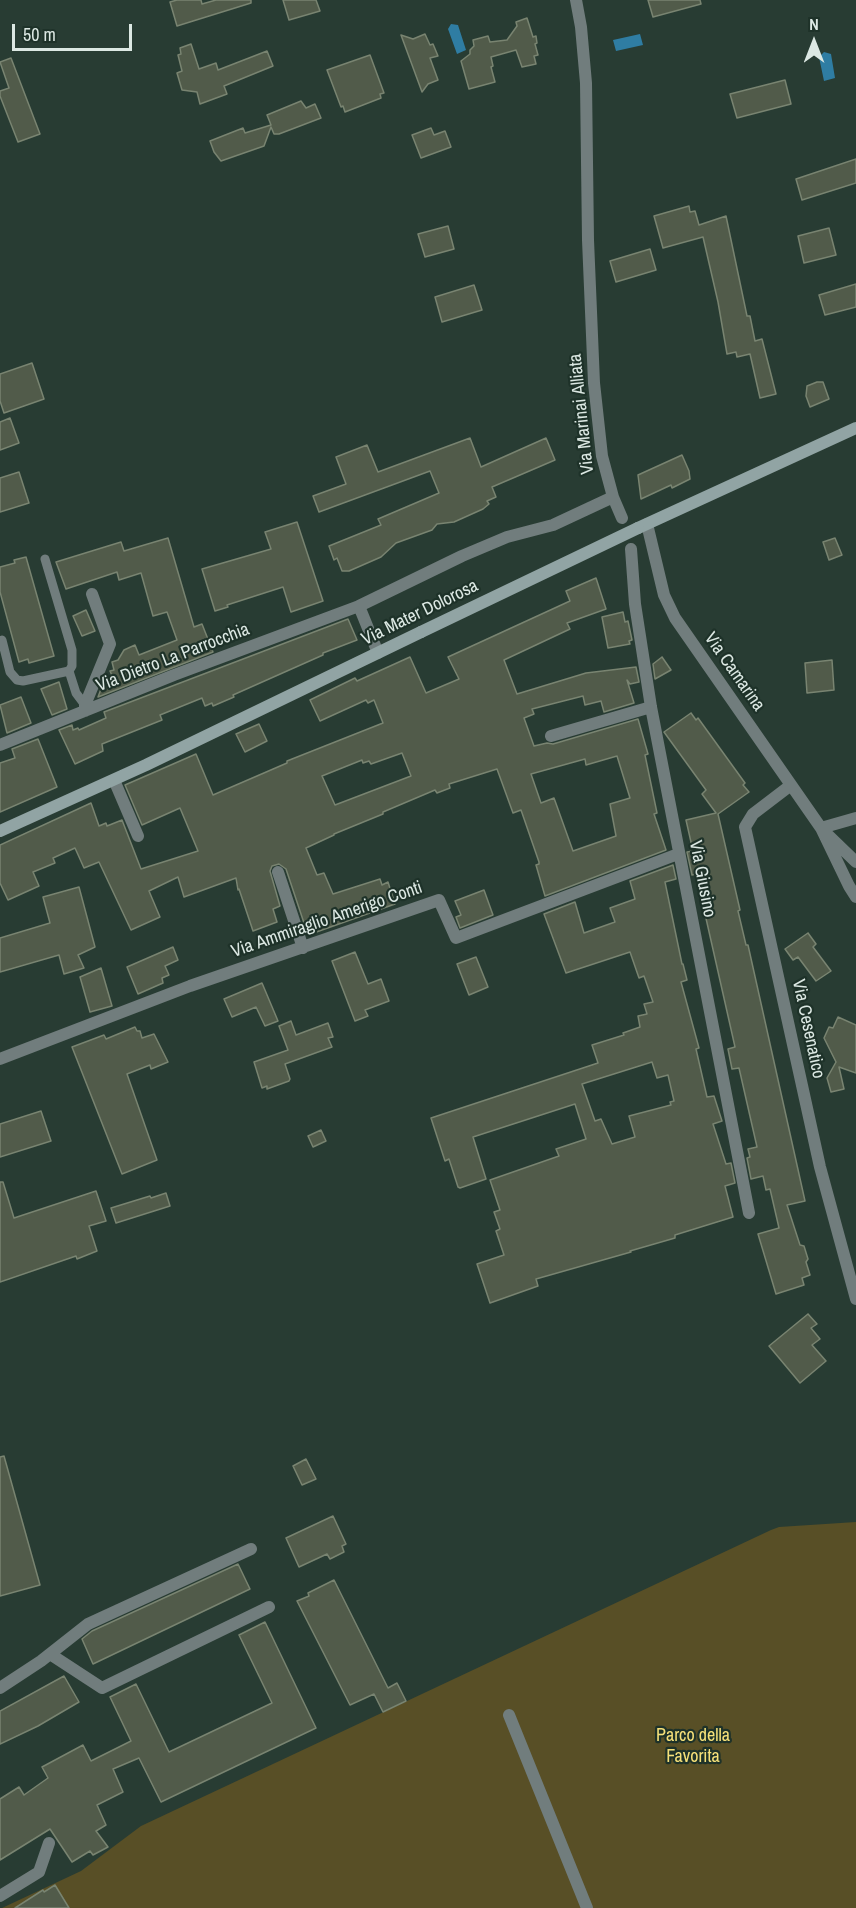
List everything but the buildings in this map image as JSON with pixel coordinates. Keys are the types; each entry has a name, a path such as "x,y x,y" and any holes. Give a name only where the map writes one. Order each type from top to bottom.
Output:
{"street":[{"name":"Via Marinai Alliata","path":"576,0 586,83 588,240 594,383 603,456 613,497"},
{"name":"Via Mater Dolorosa","path":"0,831 114,780 642,526 856,428"},
{"path":"378,653 359,606 471,552 507,537 553,525 613,497 622,518"},
{"name":"Via Camarina","path":"642,526 664,595 675,618 821,828 856,897"},
{"name":"Via Giusino","path":"631,549 635,604 651,707 749,1213"},
{"path":"85,708 110,644 92,594"},
{"name":"Via Dietro La Parrocchia","path":"1,741 359,606"},
{"path":"551,735 651,707"},
{"path":"114,780 138,836"},
{"name":"Via Cesenatico","path":"791,785 753,814 745,827 820,1167 856,1299"},
{"path":"821,828 856,818"},
{"name":"Via Camarina","path":"821,828 856,862"},
{"name":"Via Ammiraglio Amerigo Conti","path":"0,1059 190,986 439,900 456,938 678,854"},
{"path":"278,872 303,948"},
{"path":"0,1688 50,1654 88,1624 251,1549"},
{"path":"50,1654 102,1688 269,1607"},
{"path":"509,1715 587,1908"},
{"path":"0,1896 39,1872 49,1843"}],"lane":[{"path":"2,640 10,672 17,680 23,681 69,671 72,666 72,650 45,559"},
{"path":"69,671 76,693 85,708"}],"green space":[{"name":"Parco della Favorita","path":"856,1522 856,1908 2,1908 81,1871 141,1826 771,1530 779,1527"}],"water":[{"path":"451,24 458,25 466,50 457,54 448,29"},
{"path":"640,34 643,45 616,51 613,40"},
{"path":"824,52 831,54 835,78 824,81 819,57"}]}
